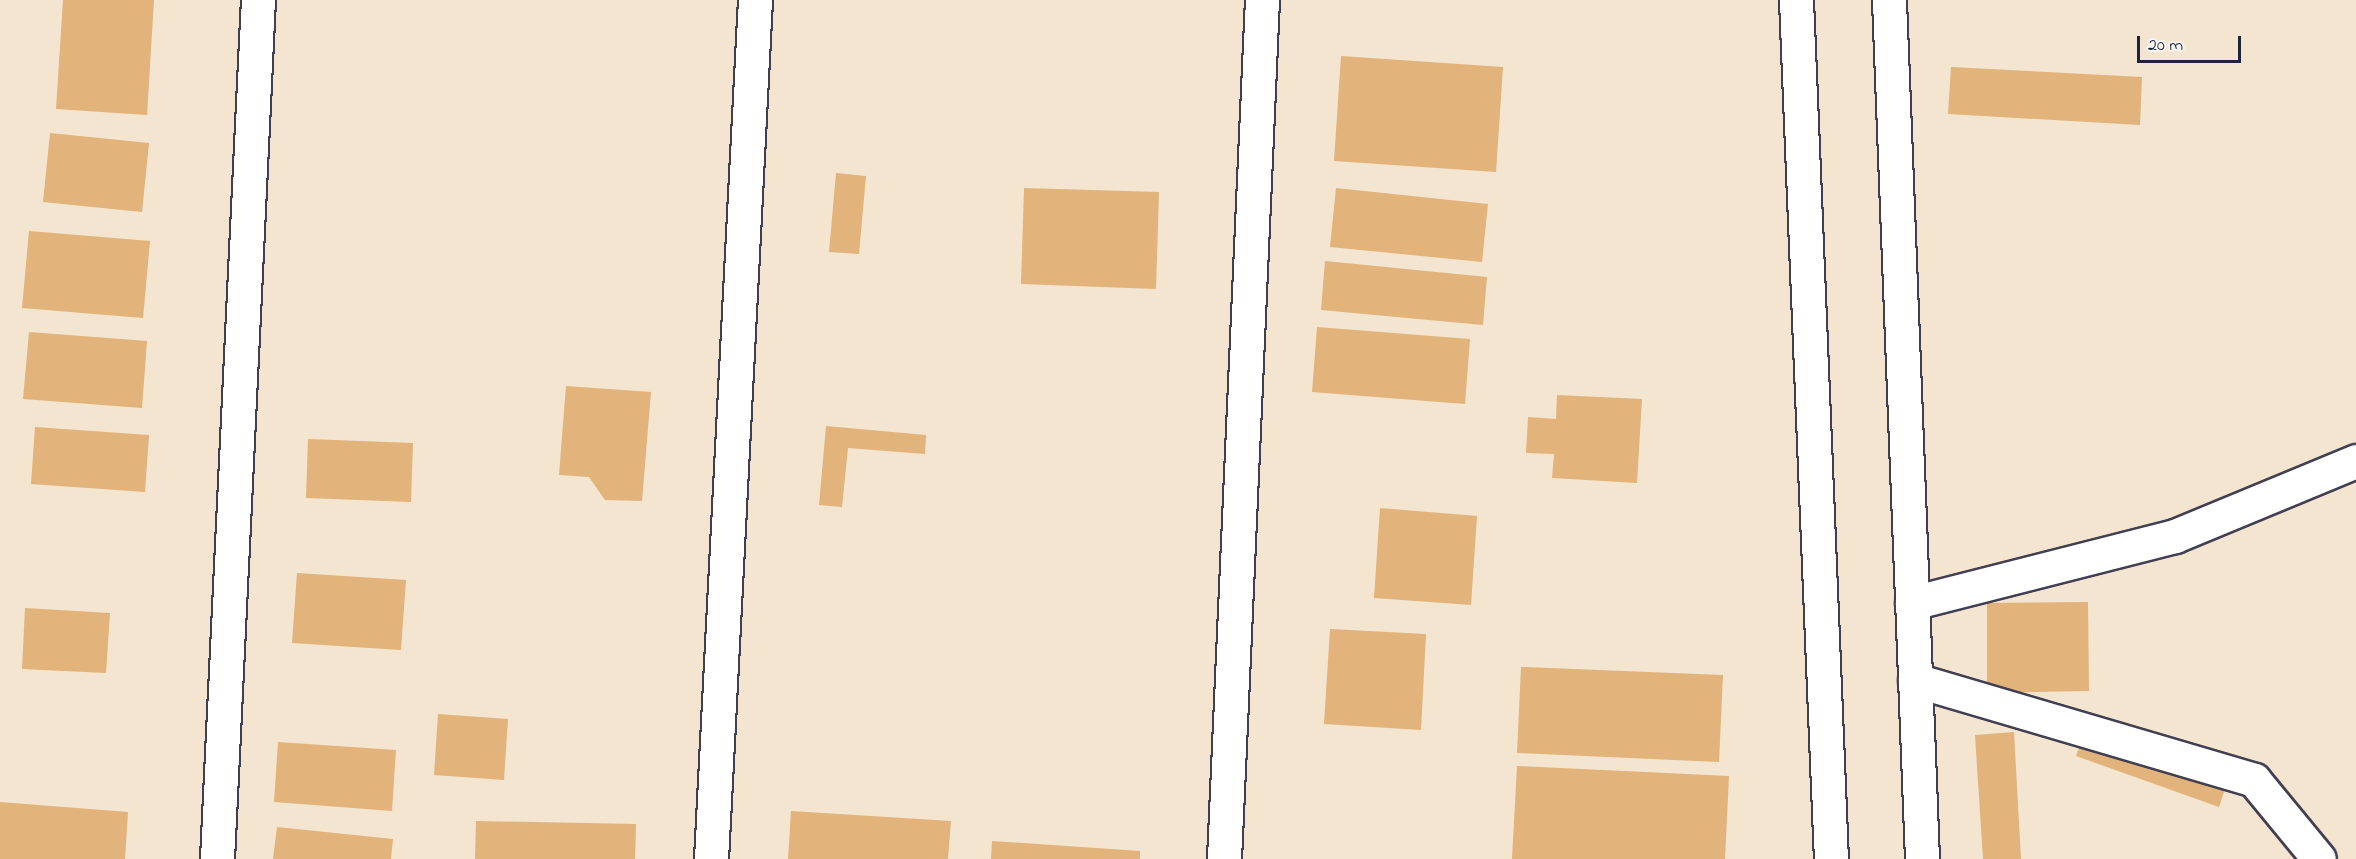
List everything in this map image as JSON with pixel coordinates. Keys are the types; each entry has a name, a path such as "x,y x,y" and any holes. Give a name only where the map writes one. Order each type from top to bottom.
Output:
{"street":[{"path":"218,859 258,0"},
{"path":"711,859 755,0"},
{"path":"1224,859 1263,0"},
{"path":"1796,0 1831,859"},
{"path":"1882,0 1912,603 1922,859"},
{"path":"1912,603 2175,536 2356,461"},
{"path":"1915,680 2254,780 2319,859"}],"building":[{"path":"63,0 154,0 147,115 56,109"},
{"path":"1341,56 1503,67 1496,172 1334,161"},
{"path":"1951,67 2142,77 2140,125 1948,114"},
{"path":"50,133 149,143 142,212 43,202"},
{"path":"836,173 866,176 859,254 829,252"},
{"path":"1024,188 1159,192 1156,289 1021,284"},
{"path":"1336,188 1488,204 1482,262 1330,247"},
{"path":"29,231 150,241 143,318 22,308"},
{"path":"1325,261 1487,277 1483,325 1321,310"},
{"path":"1317,327 1470,339 1465,404 1312,392"},
{"path":"29,332 147,341 142,408 23,399"},
{"path":"566,386 651,392 642,501 605,500 589,477 559,475"},
{"path":"1557,395 1642,399 1637,483 1552,478 1554,454 1526,453 1528,417 1556,419"},
{"path":"826,426 926,435 925,454 848,448 842,507 819,505"},
{"path":"35,427 149,435 145,492 31,484"},
{"path":"308,439 413,443 411,502 306,498"},
{"path":"1380,508 1477,516 1471,605 1374,598"},
{"path":"297,573 406,580 401,650 292,643"},
{"path":"2088,602 2089,691 1987,693 1987,603"},
{"path":"25,608 110,613 106,673 22,669"},
{"path":"1330,629 1426,634 1421,730 1324,724"},
{"path":"1521,667 1723,675 1719,762 1517,753"},
{"path":"438,714 508,719 504,780 434,775"},
{"path":"2014,732 2021,859 1983,859 1975,735"},
{"path":"2085,732 2227,783 2219,807 2076,756"},
{"path":"278,742 396,750 392,811 274,802"},
{"path":"1517,766 1729,776 1725,859 1512,859"},
{"path":"0,802 128,812 125,859 0,859"},
{"path":"791,811 951,821 948,859 788,859"},
{"path":"476,821 636,824 635,859 475,859"},
{"path":"277,827 393,839 391,859 273,859"},
{"path":"992,841 1140,851 1140,859 991,859"}]}
